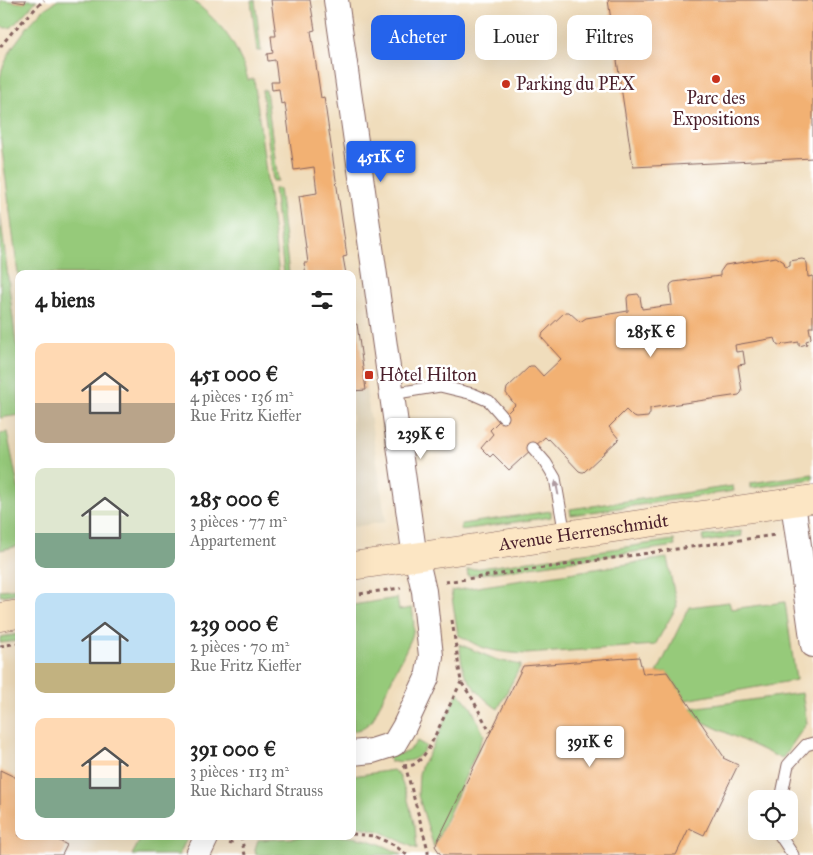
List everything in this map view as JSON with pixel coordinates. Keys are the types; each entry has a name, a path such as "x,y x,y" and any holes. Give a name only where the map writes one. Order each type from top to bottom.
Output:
{"main road":[{"name":"Avenue Herrenschmidt","path":"356,565 803,501"},
{"path":"0,617 15,615"}],"street":[{"path":"336,0 431,656 427,678 394,744 372,751 356,753"},
{"path":"803,501 796,531 813,645"},
{"path":"198,855 205,840"}],"lane":[{"path":"392,394 440,386 473,394 489,401 503,417"},
{"path":"533,448 546,463 555,478 565,535"},
{"path":"784,790 788,764 806,744 813,743"},
{"path":"783,840 793,855"}],"path":[{"path":"0,47 44,0"},
{"name":"Avenue Herrenschmidt","path":"356,594 796,531"},
{"path":"451,615 461,682 490,732"},
{"path":"0,646 15,644"},
{"path":"394,744 404,763 428,855"},
{"path":"356,834 374,836 394,845 407,855"},
{"path":"242,840 245,855"}],"shaded area":[{"path":"356,321 386,522 356,527"}],"green space":[{"path":"1,0 25,3 26,0 37,0 12,27 6,28 0,25"},
{"path":"58,0 192,0 226,33 244,66 248,80 254,79 278,270 17,270 0,134 0,80 2,69 12,48 28,26 44,9"},
{"path":"251,0 255,0 261,51 257,51"},
{"path":"262,90 266,90 278,181 273,181"},
{"path":"279,188 289,270 284,270 274,189"},
{"path":"0,212 15,335 15,416 0,418"},
{"path":"7,432 15,471 15,547 0,550 0,434"},
{"path":"813,474 813,479 751,488 751,483"},
{"path":"733,486 734,491 571,515 570,509"},
{"path":"551,511 551,517 461,530 461,524"},
{"path":"741,531 742,536 703,542 703,536"},
{"path":"674,540 675,546 468,576 467,570"},
{"path":"667,558 677,606 655,645 526,654 490,650 458,635 451,591"},
{"path":"15,588 15,594 0,596 0,590"},
{"path":"397,598 399,610 412,608 414,624 411,639 372,721 356,730 356,605"},
{"path":"729,602 731,609 785,602 796,680 686,700 667,672 657,673 689,607"},
{"path":"15,635 15,641 0,643 0,637"},
{"path":"459,644 497,660 521,665 498,709 488,702 470,683 463,669"},
{"path":"458,692 471,707 484,735 434,847 418,795 419,774 422,764 435,742"},
{"path":"802,693 807,723 782,759 699,720 691,708"},
{"path":"417,741 426,746 419,756 411,760 390,762 388,755 405,752 411,749"},
{"path":"393,770 399,775 415,827 417,849 382,832 356,826 356,776"},
{"path":"356,838 384,846 402,855 256,855 255,849 258,840 356,840"},
{"path":"140,840 186,840 179,855 132,855"}],"building":[{"path":"13,0 26,0 25,3"},
{"path":"271,0 310,0 315,30 311,31 321,98 324,97 347,256 343,257 345,270 305,270 304,263 308,263 299,196 317,193 314,167 294,170 285,103 281,104 279,89 272,90 271,82 278,82 275,60 268,61 267,54 273,53 271,36 276,36"},
{"name":"Parc des Expositions","path":"608,0 813,0 813,158 633,167 617,60 652,60 652,15 610,15"},
{"path":"776,257 784,262 785,267 790,266 790,261 805,260 808,277 813,276 813,327 809,327 811,338 806,341 807,344 799,346 799,342 779,345 775,338 735,345 736,352 743,351 745,364 738,365 742,391 739,395 650,408 648,417 633,417 626,410 609,427 619,439 584,472 579,471 545,437 509,470 493,454 490,457 481,448 493,434 490,430 515,405 506,393 507,388 530,366 534,366 543,376 561,359 542,338 542,335 565,312 569,312 580,322 586,318 628,311 627,298 629,295 638,294 642,309 672,305 670,287 674,282 720,276 720,272 725,265"},
{"path":"357,324 366,390 356,391"},
{"path":"639,657 643,674 667,672 723,758 738,765 704,835 689,828 676,855 441,855 435,846 523,666"},
{"path":"0,770 15,777 15,840 58,840 67,845 62,855 0,855"}],"place":[{"name":"Parc des Expositions","path":"716,79"},
{"name":"Parking du PEX","path":"506,84"},
{"name":"Hôtel Hilton","path":"369,375"}]}
